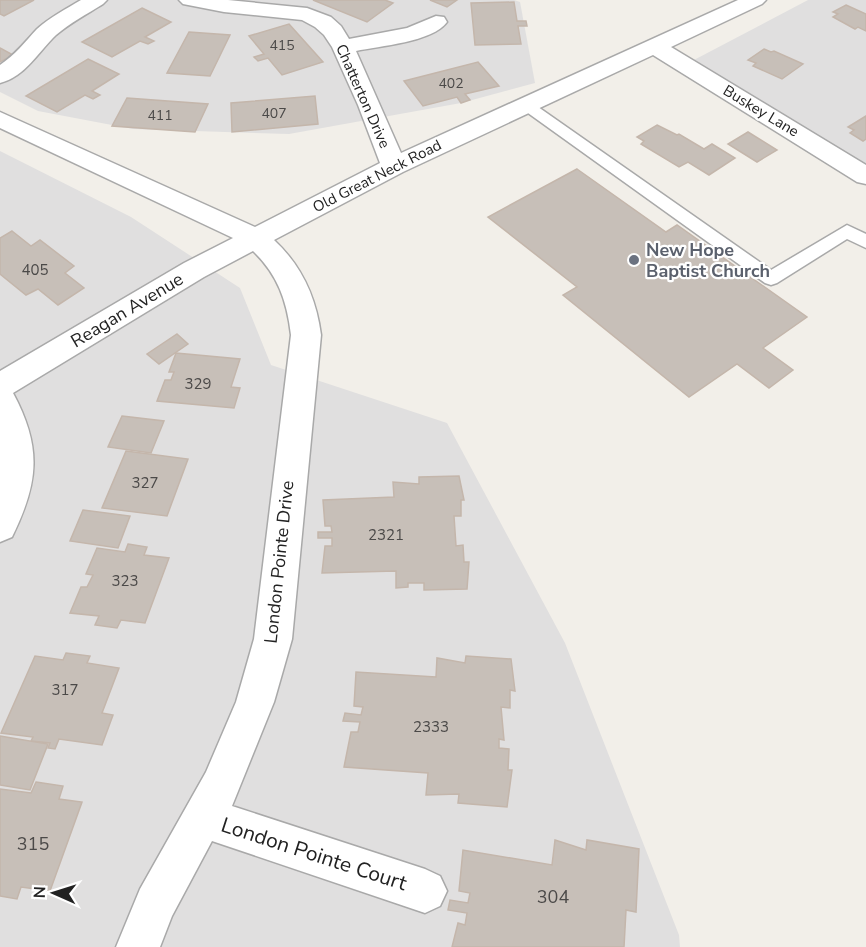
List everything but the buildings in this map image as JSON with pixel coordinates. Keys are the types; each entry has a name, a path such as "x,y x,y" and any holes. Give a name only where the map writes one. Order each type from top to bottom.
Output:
{"street":[{"path":"0,76 24,59 46,33 60,21 96,0"},
{"name":"Chatterton Drive","path":"190,0 224,6 307,14 333,31 370,105 394,166"},
{"name":"Old Great Neck Road","path":"255,238 394,166 755,0"},
{"path":"343,48 413,33 436,22"},
{"name":"Buskey Lane","path":"655,47 866,176"},
{"path":"0,119 255,238"},
{"name":"Reagan Avenue","path":"0,386 194,270 255,238"},
{"name":"London Pointe Drive","path":"138,947 155,904 220,786 255,702 273,639 306,335 304,308 295,283 276,256 255,238"},
{"path":"0,398 10,416 20,461 0,527"},
{"name":"London Pointe Court","path":"202,818 425,891"}],"lane":[{"path":"526,105 771,279 847,231 866,242"}],"shaded area":[{"path":"0,0 514,0 520,2 535,83 461,103 289,134 133,129 38,111 0,92"},
{"path":"808,0 866,0 866,164 692,61"},
{"path":"0,151 131,217 240,288 271,365 447,423 565,643 679,935 680,947 0,947"}],"place":[{"name":"New Hope Baptist Church","path":"634,260"}]}
